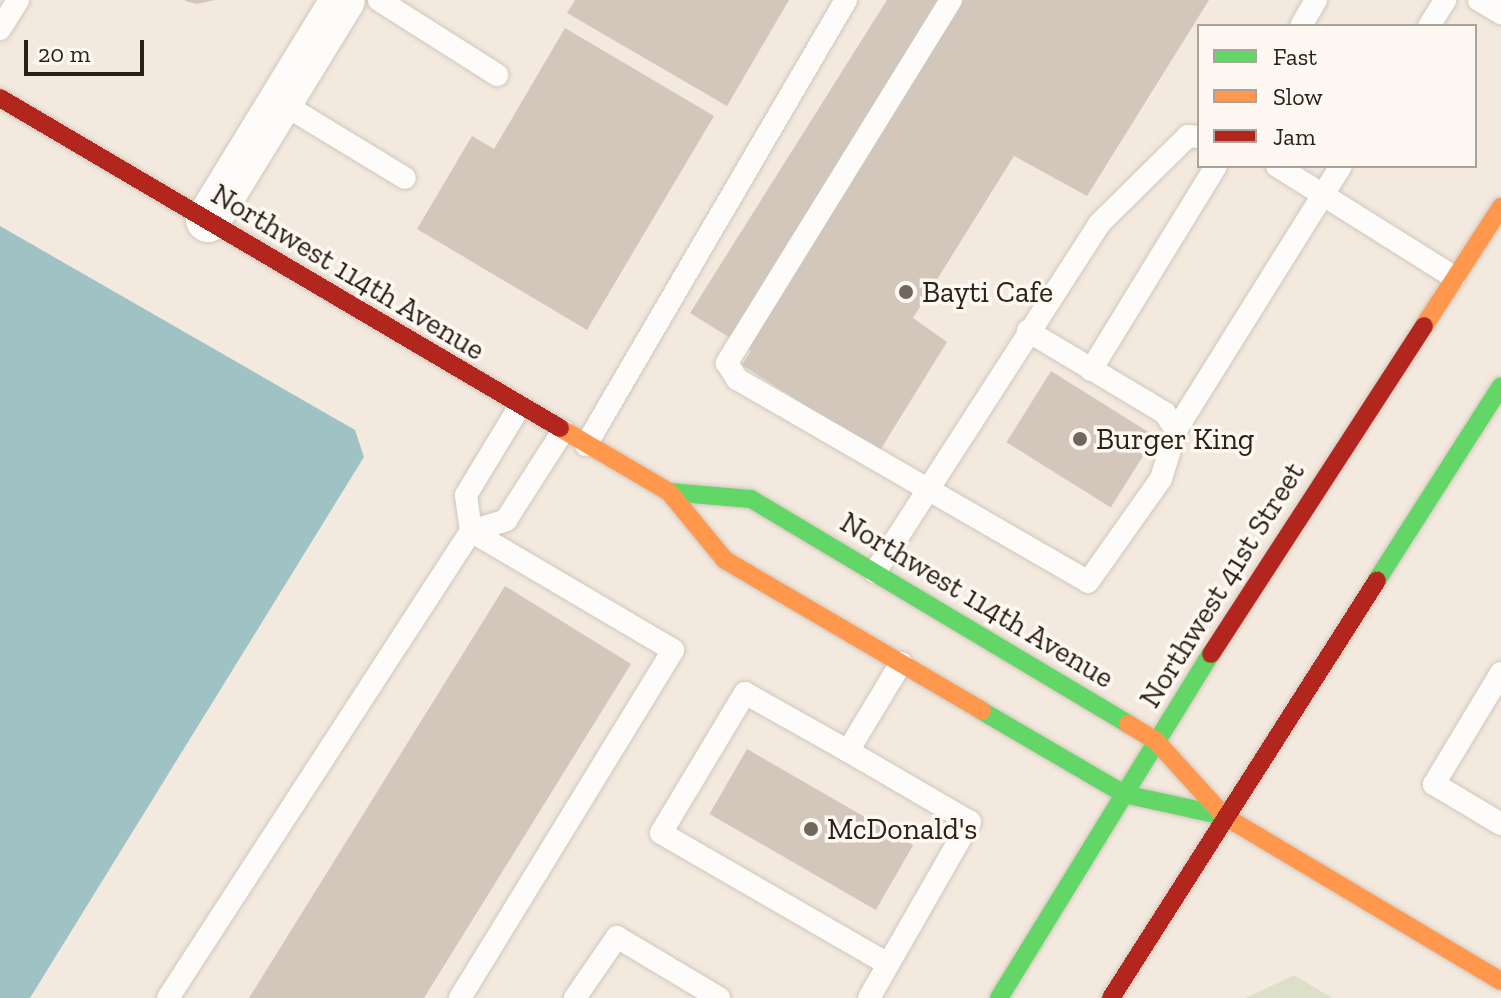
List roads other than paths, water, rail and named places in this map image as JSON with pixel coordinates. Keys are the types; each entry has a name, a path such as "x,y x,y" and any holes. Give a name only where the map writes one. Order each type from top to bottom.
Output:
{"street":[{"path":"208,220 343,0"},
{"name":"Northwest 114th Avenue","path":"0,98 669,492 725,560 1124,794 1224,816"},
{"name":"Northwest 41st Street","path":"999,998 1156,741 1501,207"},
{"path":"1111,998 1224,816 1501,386"},
{"name":"Northwest 114th Avenue","path":"669,492 751,499 1156,741 1224,816 1501,981"}],"lane":[{"path":"0,29 18,0"},
{"path":"379,0 497,75"},
{"path":"586,445 846,0"},
{"path":"951,0 727,363 737,379 1088,582 1096,576 1161,479 1176,430 1340,168"},
{"path":"1302,24 1316,0"},
{"path":"1430,24 1445,0"},
{"path":"1479,0 1501,13"},
{"path":"280,102 405,178"},
{"path":"875,572 1099,224 1188,136 1197,137"},
{"path":"1091,370 1215,168"},
{"path":"1280,168 1454,277"},
{"path":"1028,331 1165,413 1176,430"},
{"path":"471,531 466,495 520,406"},
{"path":"168,998 471,531 506,520 563,431"},
{"path":"460,998 673,650 471,531"},
{"path":"848,751 901,663"},
{"path":"1501,673 1434,784 1501,824"},
{"path":"869,998 970,822 745,693 661,833 888,964"},
{"path":"575,998 617,937 719,998"}],"water":[{"path":"0,226 355,430 364,457 30,998 0,998"}],"place":[{"name":"Bayti Cafe","path":"906,292"},
{"name":"Burger King","path":"1080,439"},
{"name":"McDonald's","path":"811,829"}]}
